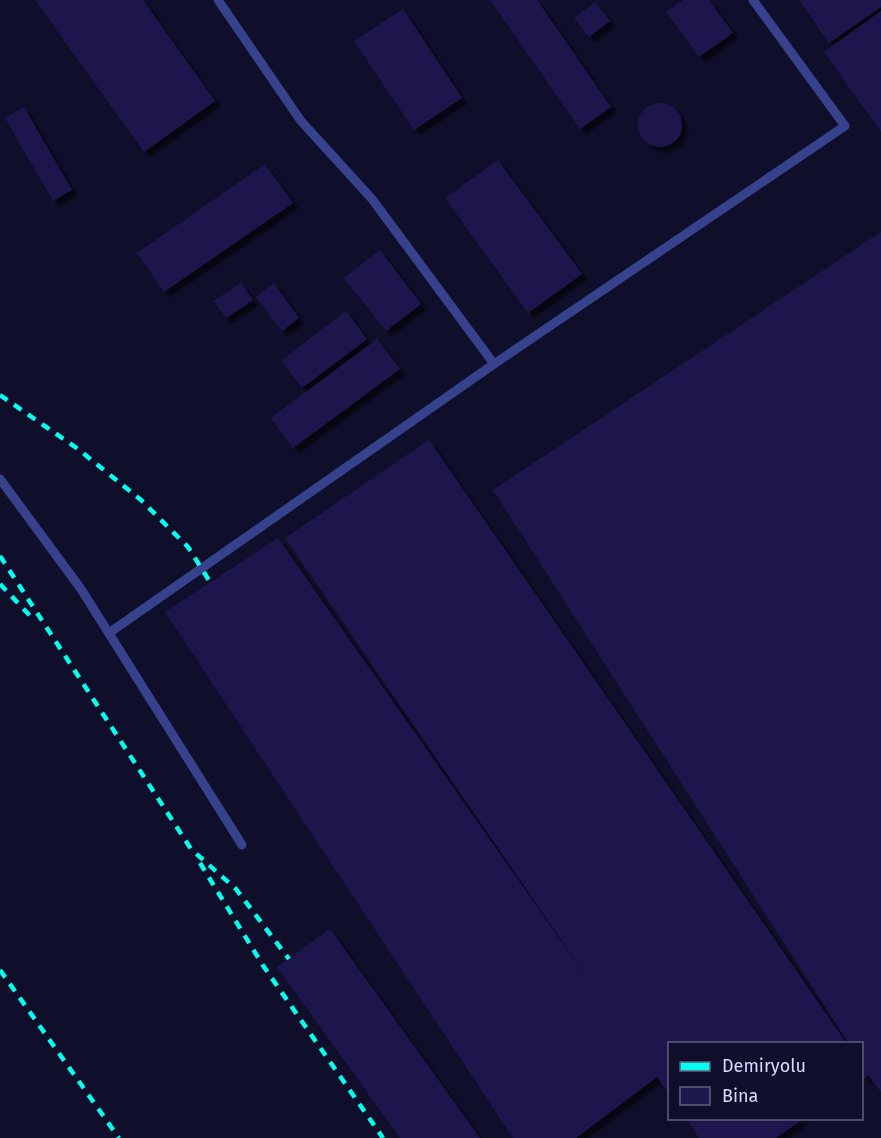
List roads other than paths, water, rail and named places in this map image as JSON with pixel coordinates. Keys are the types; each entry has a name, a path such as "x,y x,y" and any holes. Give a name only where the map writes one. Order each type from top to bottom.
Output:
{"lane":[{"path":"218,0 301,120 372,199 494,363"},
{"path":"109,633 494,363 845,126 753,0"},
{"path":"0,479 81,589 242,845"}],"railway":[{"path":"0,395 78,449 141,500 188,547 210,582"},
{"path":"0,556 191,849 236,889 289,959"},
{"path":"0,584 35,621"},
{"path":"200,863 264,967 383,1138"},
{"path":"0,970 119,1138"}]}
